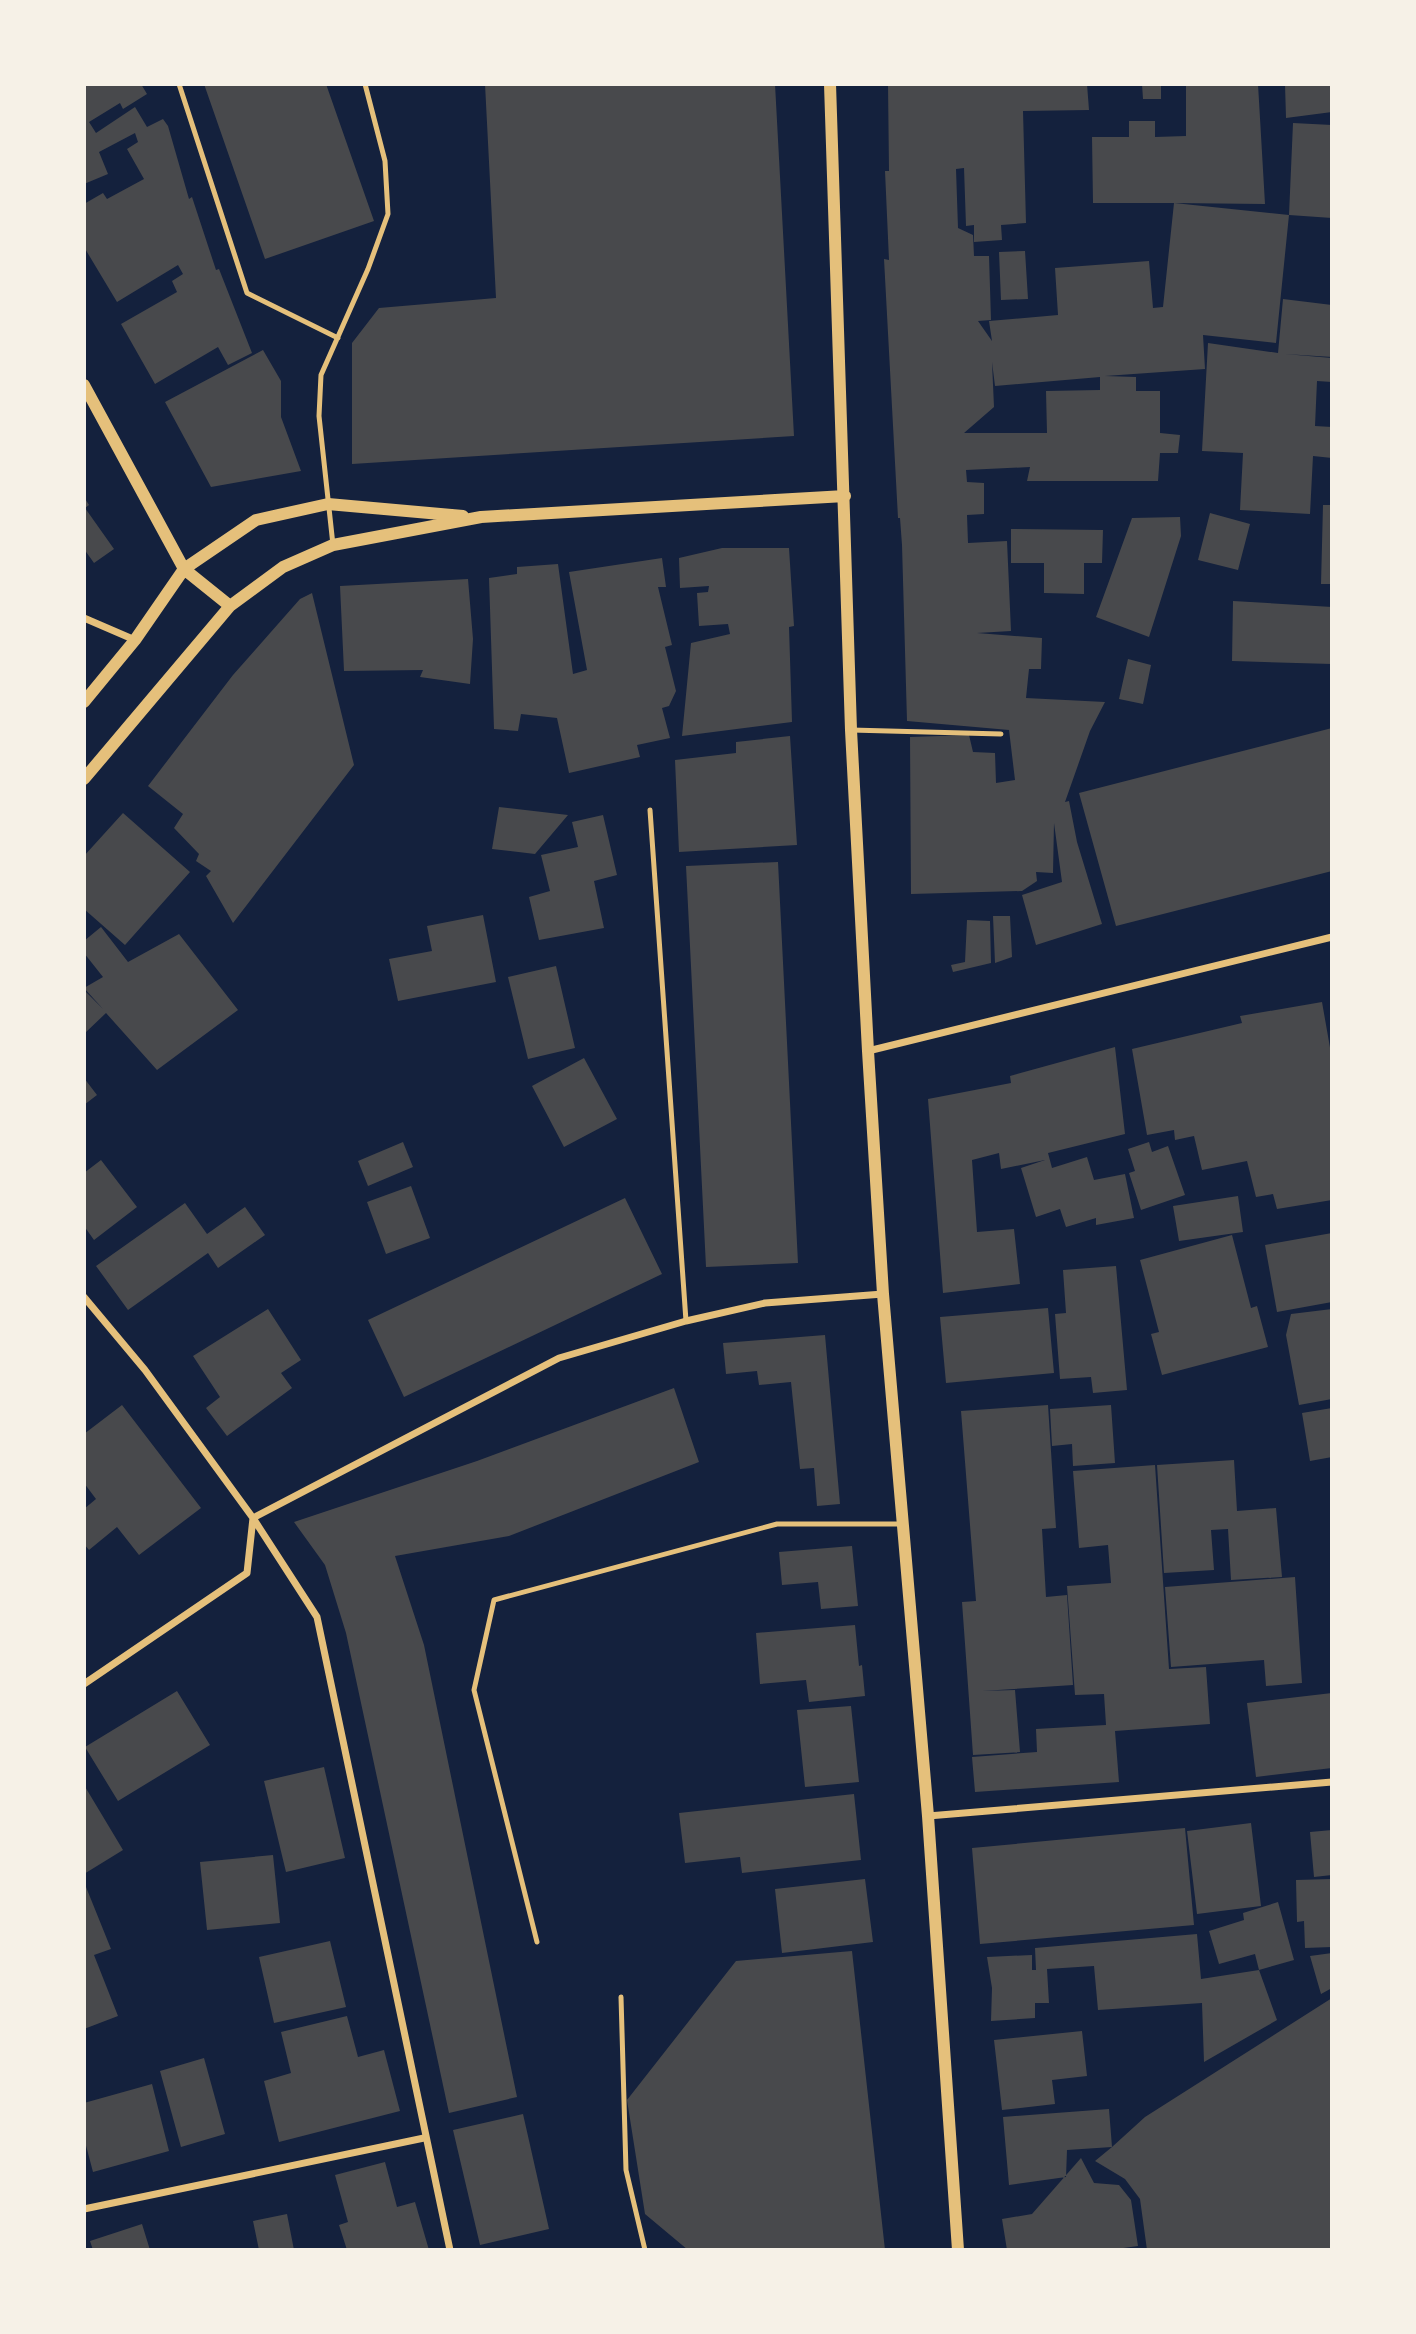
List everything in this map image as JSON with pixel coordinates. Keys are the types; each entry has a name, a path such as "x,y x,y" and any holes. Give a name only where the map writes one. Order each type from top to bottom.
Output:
{"street":[{"path":"830,84 851,730 868,1051 883,1294 928,1816 958,2250"},
{"path":"84,385 184,569 230,606"},
{"path":"84,779 230,606 283,568 333,545 481,517 845,496"},
{"path":"84,702 135,640 184,569 256,520 328,504 481,517"},
{"path":"84,618 135,640"},
{"path":"868,1051 1332,937"},
{"path":"253,1518 559,1358 686,1321 765,1303 883,1294"},
{"path":"84,1297 145,1370 253,1518 317,1616 424,2137 450,2250"},
{"path":"84,1684 247,1573 253,1518"},
{"path":"928,1816 1332,1782"},
{"path":"84,2209 424,2137"}],"lane":[{"path":"178,84 247,293 338,338"},
{"path":"333,545 319,416 321,375 368,269 388,214 385,161 365,84"},
{"path":"851,730 1001,734"},
{"path":"650,810 686,1321"},
{"path":"537,1942 474,1690 494,1600 777,1524 903,1524"},
{"path":"621,1997 626,2170 646,2250"}],"building":[{"path":"84,84 141,84 147,94 123,109 120,103 89,122 96,133 135,107 147,127 163,119 168,126 189,199 192,197 216,270 219,269 252,353 228,365 218,347 155,384 121,324 177,292 172,281 183,274 178,265 117,302 84,247 84,204 103,193 107,199 144,179 127,149 138,142 135,133 99,152 108,174 84,184"},
{"path":"204,84 326,84 374,221 265,259"},
{"path":"485,84 775,84 794,436 352,464 352,343 379,308 496,298"},
{"path":"888,84 1087,84 1089,110 1023,111 1026,223 1001,225 1002,240 974,242 974,225 966,226 964,168 956,169 958,228 973,235 974,256 989,256 991,320 978,321 992,341 989,321 1058,315 1055,268 1149,261 1153,308 1163,307 1174,203 1289,215 1276,343 1203,335 1205,369 1105,376 1136,377 1136,391 1160,391 1160,433 1180,435 1178,453 1160,453 1158,481 1027,481 1030,467 966,470 967,482 984,483 984,514 967,515 968,543 1007,541 1011,631 977,633 1042,638 1041,669 1029,669 1026,698 1105,702 1090,731 1065,802 1069,801 1077,842 1102,924 1036,945 1022,895 1062,882 1054,823 1053,873 1036,872 1037,881 1022,891 911,894 910,737 969,735 973,752 995,753 996,783 1015,780 1009,730 907,721 902,545 898,518 884,259 889,260 885,171 889,171","holes":["992,362 995,386 1100,377 1100,390 1046,391 1047,433 964,433 994,407"]},
{"path":"1142,84 1161,84 1161,99 1143,99"},
{"path":"1186,84 1258,84 1265,204 1093,203 1092,137 1129,137 1129,121 1155,121 1155,137 1186,136"},
{"path":"1285,84 1332,84 1332,112 1286,118"},
{"path":"1293,123 1332,125 1332,218 1289,215"},
{"path":"1025,251 1028,299 1001,300 999,252"},
{"path":"1283,299 1332,305 1332,357 1285,354 1332,358 1332,382 1317,381 1315,426 1332,427 1332,458 1313,456 1310,514 1240,510 1243,453 1202,451 1208,343 1278,353"},
{"path":"263,350 281,381 281,417 301,471 211,487 165,402"},
{"path":"84,497 89,505 85,508 114,549 94,563 84,549"},
{"path":"1323,505 1332,505 1332,584 1321,584"},
{"path":"1210,513 1250,524 1238,570 1198,560"},
{"path":"1180,517 1181,536 1149,637 1096,617 1132,518"},
{"path":"1011,529 1103,530 1102,563 1084,563 1084,594 1044,593 1044,563 1011,563"},
{"path":"722,548 789,548 794,626 789,627 792,722 682,736 691,643 730,634 728,624 699,626 697,593 708,592 709,586 680,588 679,558"},
{"path":"662,558 666,587 658,587 672,645 665,647 676,691 669,706 662,708 670,738 637,745 640,757 569,773 557,718 521,714 518,731 494,729 489,578 517,574 517,567 558,564 573,674 587,670 569,572"},
{"path":"468,579 473,639 470,684 420,677 423,670 344,671 340,586"},
{"path":"312,593 354,765 233,923 206,876 211,871 196,861 199,854 174,828 183,814 148,786 233,675 300,599"},
{"path":"1233,601 1332,607 1332,664 1232,661"},
{"path":"1128,659 1151,665 1143,704 1119,699"},
{"path":"1332,728 1332,871 1116,926 1079,793"},
{"path":"790,736 797,845 679,852 675,760 736,753 736,742"},
{"path":"499,807 568,815 535,854 492,849"},
{"path":"123,813 190,872 125,945 84,909 84,856"},
{"path":"603,815 617,875 594,881 604,928 539,940 529,897 550,891 541,855 578,847 572,822"},
{"path":"778,862 798,1263 706,1267 686,866"},
{"path":"483,915 496,982 398,1001 389,959 432,951 427,926"},
{"path":"993,916 1010,916 1012,957 995,963"},
{"path":"967,920 990,921 991,963 953,972 951,965 965,962"},
{"path":"101,927 128,962 179,934 238,1010 157,1070 106,1013 84,1034 84,990 103,1009 84,988 103,977 84,953 84,941"},
{"path":"556,966 575,1048 528,1059 508,977"},
{"path":"1322,1002 1332,1059 1332,1200 1277,1209 1273,1194 1256,1197 1247,1161 1202,1170 1194,1136 1175,1140 1174,1130 1147,1135 1132,1049 1242,1023 1240,1016"},
{"path":"1115,1047 1125,1134 1048,1153 1052,1168 1087,1157 1094,1180 1125,1174 1134,1218 1096,1225 1096,1218 1066,1227 1060,1209 1036,1217 1021,1168 1045,1160 1001,1169 999,1153 972,1160 977,1232 1014,1229 1020,1284 943,1293 928,1099 1011,1083 1010,1076"},
{"path":"584,1058 617,1119 564,1147 532,1086"},
{"path":"84,1078 97,1095 84,1105"},
{"path":"403,1142 413,1167 368,1186 358,1161"},
{"path":"1149,1142 1152,1152 1168,1146 1185,1195 1141,1210 1129,1173 1135,1171 1128,1149"},
{"path":"101,1160 137,1207 94,1240 84,1226 84,1173"},
{"path":"411,1186 430,1238 386,1254 367,1202"},
{"path":"1238,1196 1243,1232 1179,1241 1173,1206"},
{"path":"625,1198 662,1274 404,1397 368,1320"},
{"path":"185,1203 207,1234 245,1207 265,1235 218,1268 208,1253 128,1310 96,1266"},
{"path":"1332,1233 1332,1302 1277,1312 1265,1245"},
{"path":"1232,1235 1251,1308 1257,1306 1268,1347 1162,1375 1151,1334 1159,1332 1140,1260"},
{"path":"1116,1266 1127,1390 1093,1393 1091,1377 1060,1379 1055,1314 1066,1313 1063,1270"},
{"path":"1048,1308 1054,1373 946,1383 940,1317"},
{"path":"268,1309 301,1360 281,1373 292,1388 227,1436 206,1408 220,1397 193,1356"},
{"path":"1332,1309 1332,1399 1299,1405 1286,1335 1291,1314"},
{"path":"825,1335 840,1504 817,1506 814,1468 800,1469 791,1382 759,1385 757,1371 726,1374 723,1343"},
{"path":"674,1388 699,1462 509,1536 395,1556 424,1645 517,2097 449,2113 346,1633 325,1565 294,1522 477,1461"},
{"path":"122,1405 201,1508 139,1555 117,1527 89,1550 84,1544 84,1509 96,1499 84,1483 84,1434"},
{"path":"1048,1405 1056,1528 1042,1529 1046,1597 1067,1595 1073,1685 982,1691 1015,1690 1020,1752 973,1755 962,1602 976,1601 961,1411"},
{"path":"1111,1405 1115,1463 1073,1466 1072,1444 1052,1446 1050,1409"},
{"path":"1332,1408 1332,1457 1310,1461 1302,1413"},
{"path":"1234,1460 1237,1511 1276,1508 1282,1577 1231,1580 1228,1529 1211,1530 1214,1570 1164,1573 1157,1465"},
{"path":"1155,1465 1169,1669 1206,1667 1210,1724 1115,1731 1119,1782 975,1792 972,1757 1037,1752 1036,1729 1106,1725 1104,1694 1075,1695 1067,1586 1111,1583 1108,1545 1079,1548 1073,1471"},
{"path":"852,1546 858,1606 821,1609 818,1582 782,1585 779,1552"},
{"path":"1295,1577 1302,1683 1266,1686 1264,1660 1171,1667 1165,1587"},
{"path":"855,1625 865,1696 809,1702 806,1680 760,1684 756,1633"},
{"path":"177,1691 210,1745 118,1801 85,1747"},
{"path":"1332,1693 1332,1768 1256,1777 1247,1703"},
{"path":"851,1706 859,1782 805,1787 797,1710"},
{"path":"324,1767 345,1858 286,1872 264,1781"},
{"path":"84,1785 123,1850 84,1874"},
{"path":"854,1794 861,1860 742,1873 740,1857 685,1863 679,1813"},
{"path":"1251,1823 1261,1906 1197,1914 1187,1831"},
{"path":"1185,1828 1194,1925 980,1944 972,1848"},
{"path":"1332,1830 1332,1875 1314,1877 1310,1832"},
{"path":"273,1855 280,1923 207,1930 200,1862"},
{"path":"865,1879 873,1942 782,1953 775,1889"},
{"path":"1332,1879 1332,1947 1305,1948 1304,1921 1297,1922 1296,1880"},
{"path":"86,1887 111,1949 94,1955 118,2016 84,2029 84,1888"},
{"path":"1278,1902 1294,1960 1259,1970 1255,1954 1219,1964 1209,1931 1244,1920 1243,1913"},
{"path":"1197,1934 1201,1979 1259,1970 1277,2020 1204,2062 1202,2003 1098,2010 1094,1966 1047,1969 1049,2003 1035,2003 1035,2018 991,2021 992,1988 987,1957 1032,1955 1032,1970 1036,1970 1035,1948"},
{"path":"330,1941 346,2007 274,2023 259,1957"},
{"path":"852,1951 885,2250 688,2250 645,2214 627,2100 736,1961"},
{"path":"1332,1953 1332,1988 1321,1994 1310,1956"},
{"path":"1332,1998 1332,2250 1147,2250 1140,2199 1125,2179 1095,2161 1145,2117"},
{"path":"347,2016 358,2057 384,2050 400,2111 279,2142 264,2081 291,2073 281,2032"},
{"path":"1082,2031 1087,2076 1052,2080 1055,2104 1002,2110 994,2040"},
{"path":"204,2058 225,2134 181,2147 160,2071"},
{"path":"152,2084 169,2151 93,2172 84,2138 84,2103"},
{"path":"1109,2109 1112,2147 1067,2150 1066,2177 1009,2185 1003,2117"},
{"path":"523,2114 549,2229 480,2245 453,2130"},
{"path":"1081,2158 1094,2183 1119,2185 1131,2200 1138,2246 1109,2250 1007,2250 1002,2219 1032,2214"},
{"path":"385,2162 397,2207 415,2202 429,2250 347,2250 339,2225 348,2222 335,2175"},
{"path":"287,2214 294,2250 259,2250 253,2221"},
{"path":"142,2224 150,2250 93,2250 90,2241"}]}
